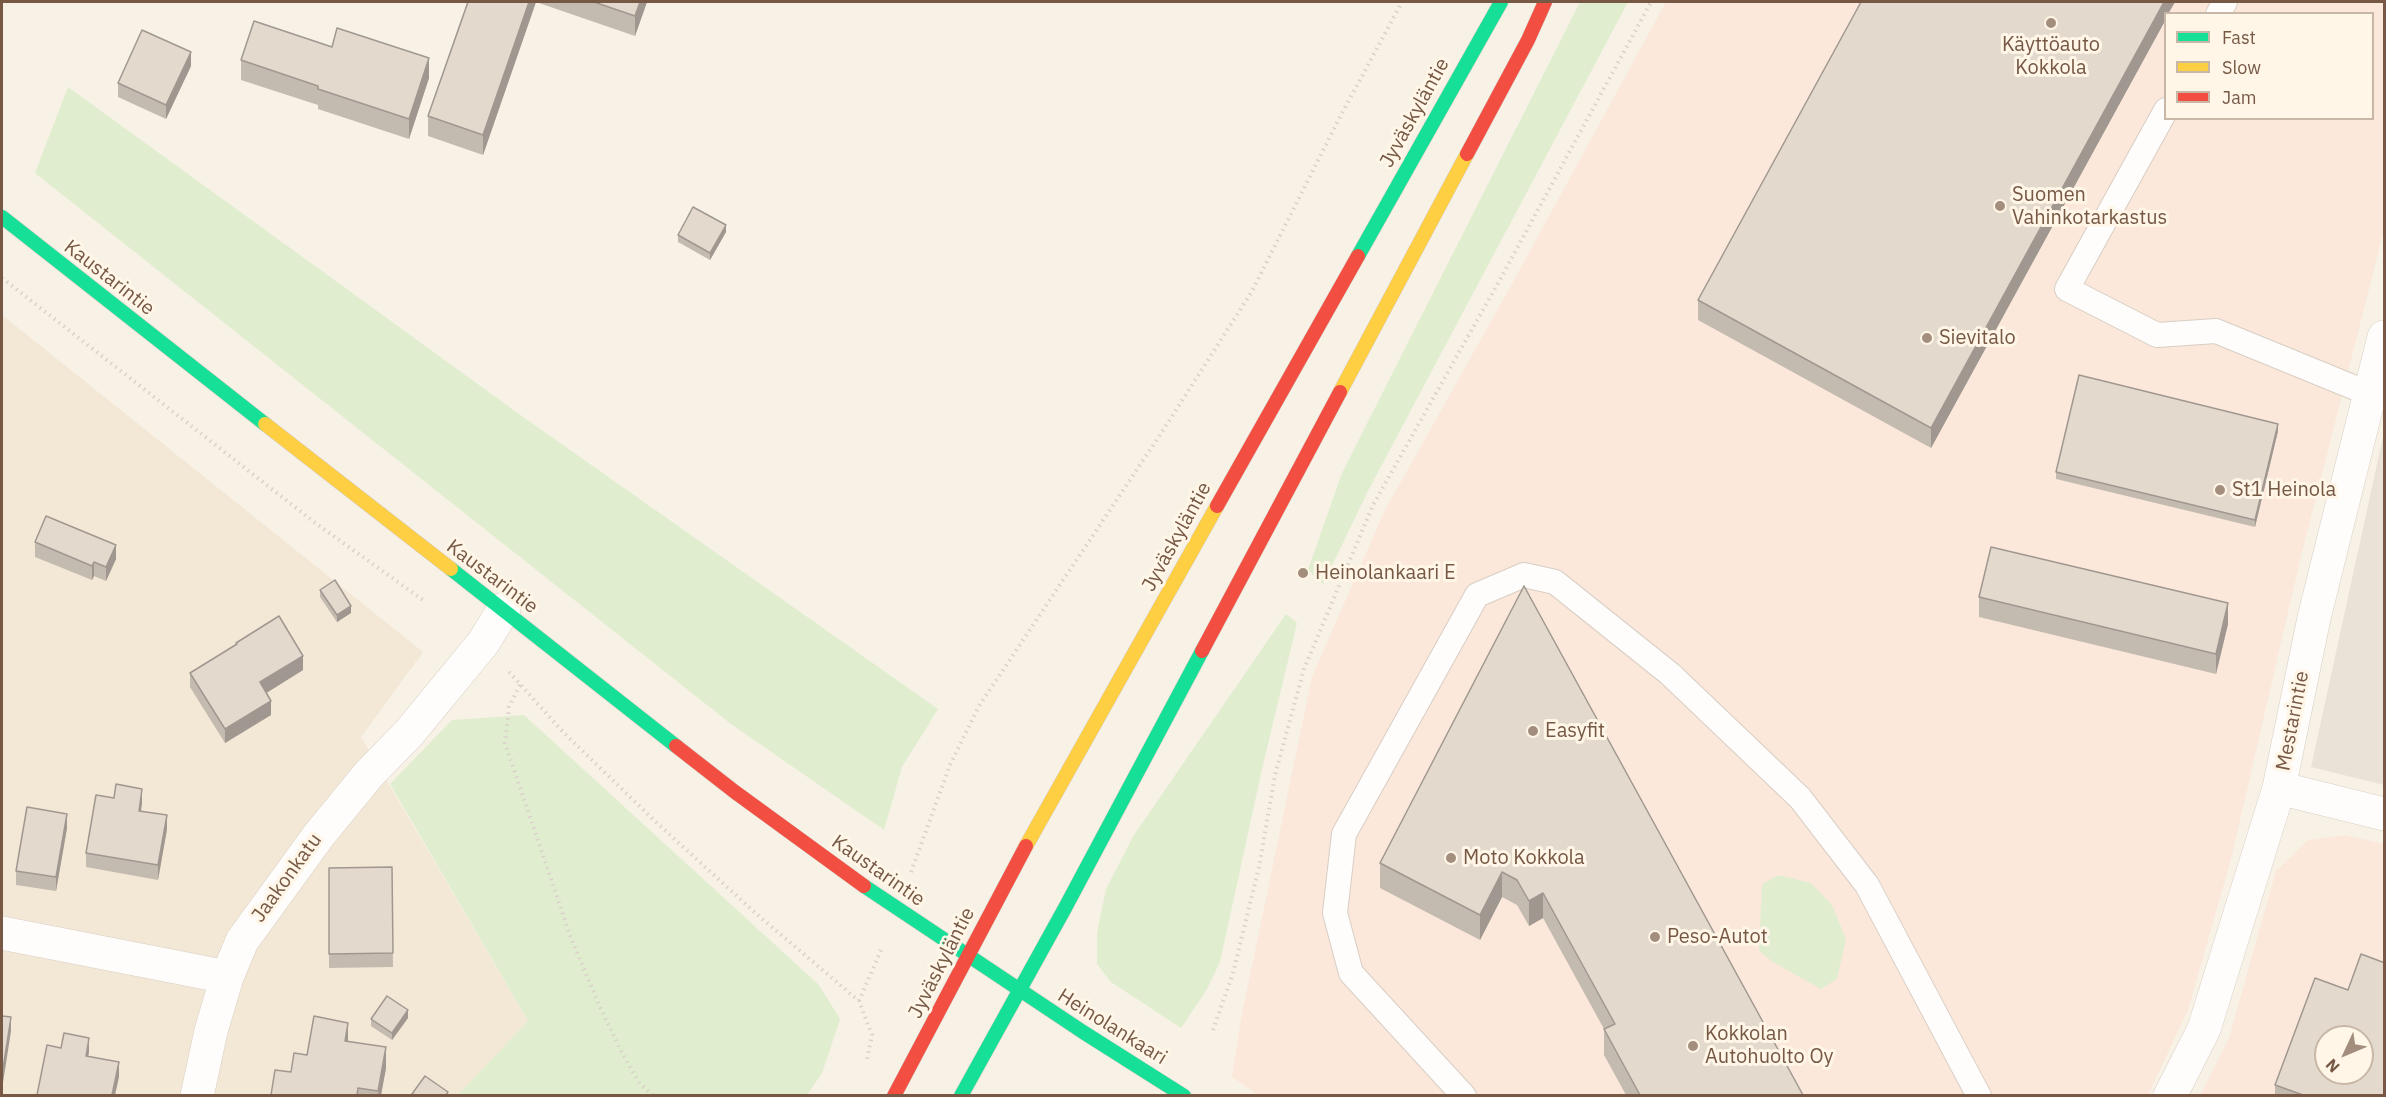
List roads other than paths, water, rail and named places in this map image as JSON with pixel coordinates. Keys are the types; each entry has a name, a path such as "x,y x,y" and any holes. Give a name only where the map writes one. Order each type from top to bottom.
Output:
{"main road":[{"name":"Jyväskyläntie","path":"894,1095 1009,876 1501,2"},
{"path":"961,1095 1528,40 1545,2"},
{"name":"Kaustarintie","path":"2,217 405,536 504,609 735,792 899,910 1019,990"},
{"name":"Heinolankaari","path":"1019,990 1184,1095"}],"street":[{"name":"Mestarintie","path":"2170,1095 2204,1029 2279,788 2313,618 2385,337"},
{"name":"Jaakonkatu","path":"197,1095 226,977 242,941 319,834 369,774 409,734 483,643 504,609"},
{"path":"2279,788 2385,814"},
{"path":"2,933 226,977"}],"lane":[{"path":"2164,114 2067,289 2157,334 2216,331 2370,394"},
{"path":"1464,1095 1351,973 1335,913 1344,834 1476,595 1524,575 1555,582 1670,674 1800,798 1867,885 1979,1095"}],"place":[{"name":"Käyttöauto Kokkola","path":"2051,23"},
{"name":"Suomen Vahinkotarkastus","path":"2000,206"},
{"name":"Sievitalo","path":"1927,338"},
{"name":"St1 Heinola","path":"2220,490"},
{"name":"Heinolankaari E","path":"1303,573"},
{"name":"Easyfit","path":"1533,731"},
{"name":"Moto Kokkola","path":"1451,858"},
{"name":"Peso-Autot","path":"1655,937"},
{"name":"Kokkolan Autohuolto Oy","path":"1693,1046"}]}
